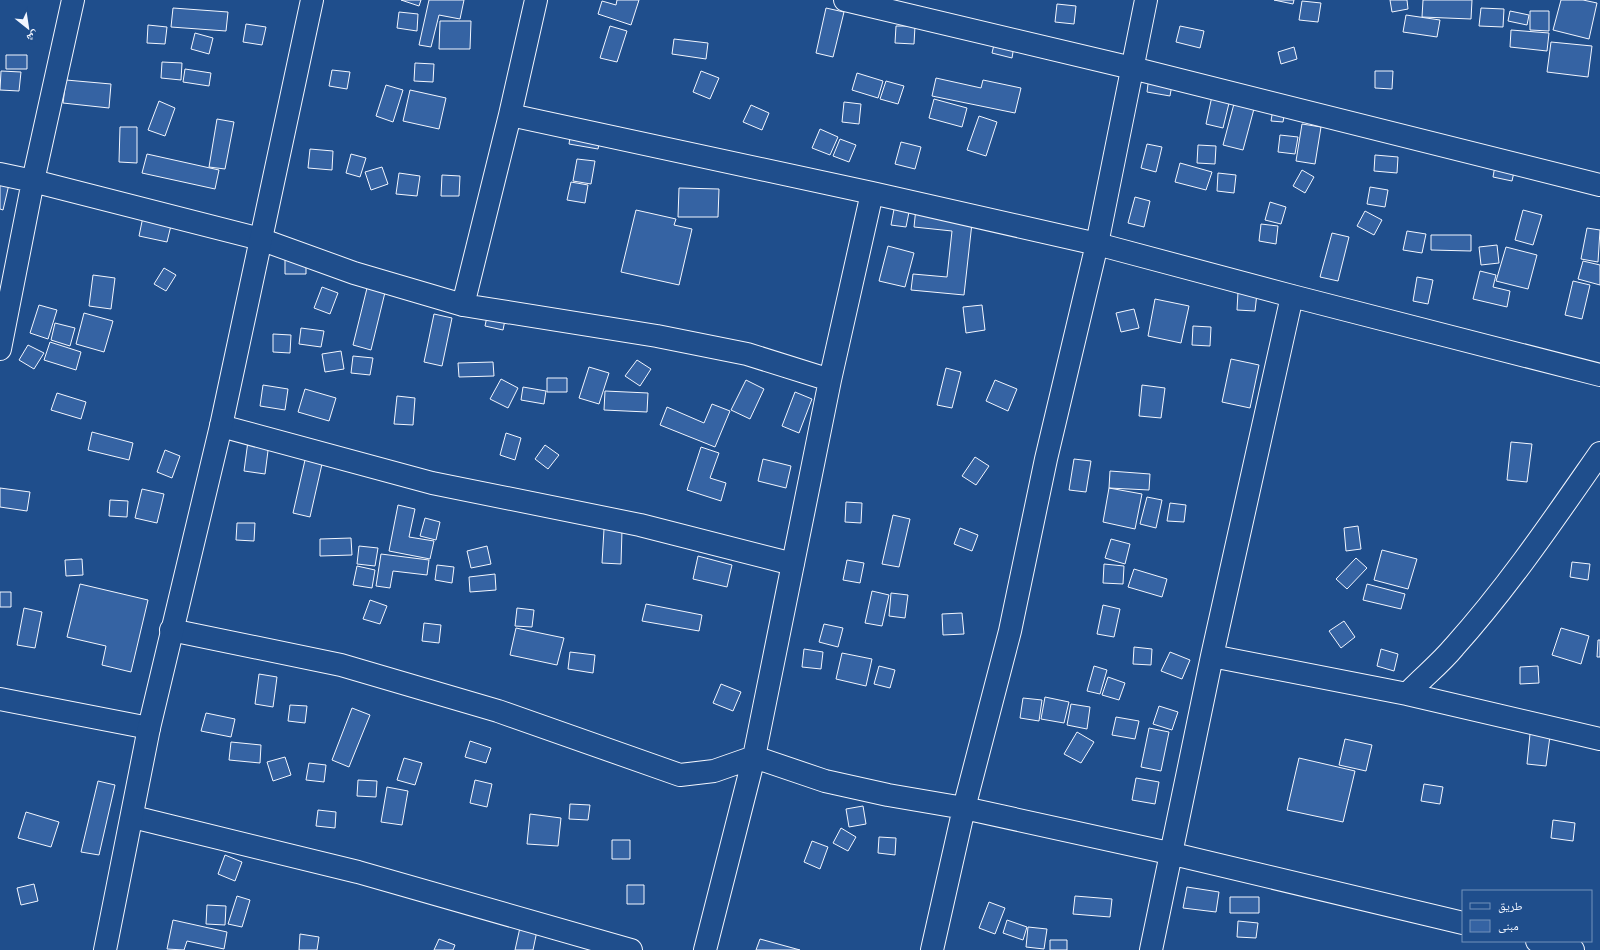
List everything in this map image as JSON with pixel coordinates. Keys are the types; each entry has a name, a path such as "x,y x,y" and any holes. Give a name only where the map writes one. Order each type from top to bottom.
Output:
{"street":[{"path":"0,349 33,181 73,0"},
{"path":"105,950 133,817 149,728 171,630 221,426 312,0"},
{"path":"463,305 510,115 536,0"},
{"path":"845,0 1132,68 1600,185"},
{"path":"932,950 964,808 1010,631 1046,459 1097,244 1146,0"},
{"path":"510,115 872,193 1097,244 1600,375"},
{"path":"0,174 33,181 260,239 354,273 463,305 657,336 747,354 830,380"},
{"path":"705,950 754,757 830,380 872,193"},
{"path":"1151,950 1169,853 1292,296"},
{"path":"221,426 432,483 640,525 793,564"},
{"path":"1406,694 1454,648 1493,600 1558,514 1600,453"},
{"path":"171,630 341,665 498,711 680,775 714,771 754,757 825,781 888,795 964,808 1169,853 1462,923"},
{"path":"1212,656 1406,694 1600,739"},
{"path":"0,699 149,728"},
{"path":"133,817 358,872 631,950"},
{"path":"1541,942 1573,950"}],"building":[{"path":"401,0 421,0 419,6"},
{"path":"429,0 464,0 460,19 439,15 431,47 419,45"},
{"path":"617,0 639,0 631,25 598,14 602,1 616,5"},
{"path":"1274,0 1294,0 1293,4"},
{"path":"1390,0 1407,0 1408,9 1392,12"},
{"path":"1423,0 1472,0 1471,19 1422,17"},
{"path":"1561,0 1583,0 1597,3 1589,39 1553,30"},
{"path":"1302,1 1321,3 1318,22 1299,20"},
{"path":"1057,4 1076,6 1074,24 1055,22"},
{"path":"173,8 228,12 226,31 171,27"},
{"path":"826,8 844,12 833,57 816,53"},
{"path":"1481,8 1504,9 1503,27 1479,26"},
{"path":"1510,11 1529,15 1527,25 1508,21"},
{"path":"1530,11 1549,11 1549,31 1530,30"},
{"path":"399,12 418,14 417,31 397,28"},
{"path":"1406,15 1440,20 1437,37 1403,32"},
{"path":"440,21 471,21 470,49 439,49"},
{"path":"246,24 266,27 262,45 243,42"},
{"path":"148,25 167,27 165,44 147,43"},
{"path":"610,26 627,31 617,62 600,58"},
{"path":"896,26 915,26 914,44 895,43"},
{"path":"1180,26 1204,31 1200,48 1176,42"},
{"path":"1511,30 1549,33 1547,51 1510,47"},
{"path":"195,33 213,38 209,54 191,49"},
{"path":"996,36 1015,40 1012,58 992,53"},
{"path":"674,39 708,43 706,59 672,54"},
{"path":"1551,42 1592,46 1588,77 1547,72"},
{"path":"1294,47 1297,59 1281,64 1278,52"},
{"path":"6,55 27,55 27,69 6,69"},
{"path":"162,62 182,63 181,80 161,78"},
{"path":"415,63 434,64 433,82 414,81"},
{"path":"185,69 211,73 209,86 183,82"},
{"path":"332,70 350,72 347,89 329,86"},
{"path":"1,71 21,72 19,91 0,90"},
{"path":"701,71 719,78 710,99 693,92"},
{"path":"1375,71 1393,71 1392,89 1375,88"},
{"path":"857,73 883,81 878,98 852,90"},
{"path":"1149,76 1173,79 1170,96 1147,92"},
{"path":"936,78 981,88 983,80 1021,88 1015,113 932,96"},
{"path":"66,80 111,84 109,108 63,103"},
{"path":"886,81 904,86 898,104 880,99"},
{"path":"386,85 403,90 393,122 376,116"},
{"path":"410,90 446,98 439,129 403,121"},
{"path":"1212,96 1230,99 1223,128 1206,124"},
{"path":"1275,97 1287,99 1283,122 1271,121"},
{"path":"934,99 967,108 962,127 929,118"},
{"path":"1235,100 1255,105 1243,150 1223,145"},
{"path":"159,101 175,108 165,136 148,130"},
{"path":"844,102 861,104 859,124 842,122"},
{"path":"751,105 769,113 762,130 743,122"},
{"path":"979,116 997,122 986,156 967,150"},
{"path":"217,119 234,122 225,169 209,167"},
{"path":"572,124 602,129 598,149 569,144"},
{"path":"1302,124 1321,127 1315,164 1296,161"},
{"path":"120,127 137,127 137,163 119,162"},
{"path":"820,129 838,137 830,155 812,148"},
{"path":"1280,135 1298,137 1295,154 1278,152"},
{"path":"840,139 856,145 849,162 833,156"},
{"path":"901,142 921,147 915,169 895,164"},
{"path":"1147,144 1162,147 1156,172 1141,168"},
{"path":"1198,145 1216,146 1215,164 1197,163"},
{"path":"310,149 333,151 332,170 308,168"},
{"path":"147,154 219,170 215,189 142,173"},
{"path":"351,154 366,158 360,177 346,173"},
{"path":"1375,155 1398,157 1397,173 1374,171"},
{"path":"577,159 595,161 591,184 573,181"},
{"path":"1496,160 1516,163 1512,181 1493,177"},
{"path":"1180,163 1212,172 1206,190 1175,182"},
{"path":"382,167 388,184 371,190 365,172"},
{"path":"1302,170 1314,177 1305,193 1293,186"},
{"path":"399,173 420,176 417,196 396,194"},
{"path":"1218,173 1236,175 1234,193 1217,191"},
{"path":"442,175 460,176 459,196 441,196"},
{"path":"0,178 10,180 3,210 0,209"},
{"path":"571,182 588,185 585,203 567,200"},
{"path":"1370,187 1388,190 1385,207 1367,204"},
{"path":"679,188 719,189 718,217 678,217"},
{"path":"1135,197 1150,201 1144,227 1128,223"},
{"path":"1270,202 1286,207 1281,224 1265,220"},
{"path":"895,204 910,207 906,227 891,225"},
{"path":"145,207 174,213 167,242 139,236"},
{"path":"916,208 973,214 964,295 911,290 913,274 947,277 952,231 914,227"},
{"path":"636,210 676,219 674,225 692,229 679,285 621,272"},
{"path":"1523,210 1542,215 1533,245 1515,240"},
{"path":"1365,211 1382,220 1374,235 1357,226"},
{"path":"1261,224 1278,226 1276,244 1259,241"},
{"path":"1587,228 1600,230 1598,262 1581,259"},
{"path":"1407,231 1426,234 1422,253 1403,250"},
{"path":"1332,233 1349,237 1338,281 1320,277"},
{"path":"1431,235 1471,235 1471,251 1431,250"},
{"path":"1497,245 1499,263 1481,265 1479,247"},
{"path":"888,246 914,253 905,287 879,281"},
{"path":"1506,247 1537,255 1528,289 1496,281"},
{"path":"285,257 306,257 306,274 285,274"},
{"path":"1583,261 1600,265 1600,285 1578,279"},
{"path":"164,268 176,275 166,291 154,284"},
{"path":"1480,271 1496,275 1493,287 1510,291 1507,307 1473,299"},
{"path":"93,275 115,278 111,309 89,306"},
{"path":"370,276 388,280 371,350 353,345"},
{"path":"1417,277 1433,280 1428,304 1413,301"},
{"path":"1573,281 1590,285 1582,319 1565,315"},
{"path":"322,287 338,293 330,314 314,308"},
{"path":"1238,292 1257,293 1255,311 1237,310"},
{"path":"1155,299 1189,306 1181,343 1148,336"},
{"path":"39,305 57,310 48,339 30,333"},
{"path":"982,305 985,330 966,333 963,307"},
{"path":"489,307 507,310 503,330 485,326"},
{"path":"1134,309 1139,328 1121,332 1116,313"},
{"path":"84,313 113,321 104,352 76,344"},
{"path":"434,314 452,318 442,366 424,362"},
{"path":"55,323 75,328 70,346 51,340"},
{"path":"1193,326 1211,327 1210,346 1192,345"},
{"path":"301,328 324,331 321,347 299,344"},
{"path":"273,334 291,335 290,353 273,352"},
{"path":"50,342 81,352 76,370 44,360"},
{"path":"28,345 44,353 34,369 19,360"},
{"path":"341,351 344,369 325,372 322,354"},
{"path":"353,356 373,358 370,375 351,373"},
{"path":"1231,359 1259,365 1250,408 1222,402"},
{"path":"637,360 651,369 640,386 625,376"},
{"path":"493,362 494,376 459,377 458,363"},
{"path":"589,367 609,373 599,404 579,398"},
{"path":"946,368 961,372 952,408 937,405"},
{"path":"547,378 567,378 567,392 547,392"},
{"path":"501,379 518,388 508,408 490,399"},
{"path":"746,380 764,389 750,419 731,410"},
{"path":"995,380 1017,389 1008,411 986,401"},
{"path":"263,385 288,389 285,410 260,406"},
{"path":"1142,385 1165,388 1161,418 1139,416"},
{"path":"523,387 546,391 544,404 521,400"},
{"path":"305,389 336,398 329,421 298,412"},
{"path":"605,391 648,393 647,412 604,410"},
{"path":"795,392 812,399 799,433 782,426"},
{"path":"57,393 86,402 81,419 51,410"},
{"path":"397,396 415,398 413,425 394,424"},
{"path":"712,404 730,411 715,447 660,425 667,407 704,423"},
{"path":"92,432 133,443 129,460 88,450"},
{"path":"506,433 521,438 515,460 500,455"},
{"path":"248,441 269,443 265,474 244,471"},
{"path":"1511,442 1532,444 1527,482 1507,480"},
{"path":"545,445 559,455 548,469 535,459"},
{"path":"701,447 719,453 710,478 726,483 721,501 687,490"},
{"path":"165,450 180,456 172,478 157,472"},
{"path":"975,457 989,466 976,485 962,476"},
{"path":"763,459 791,466 786,488 758,481"},
{"path":"1074,459 1091,461 1086,492 1069,490"},
{"path":"305,460 322,464 310,517 293,513"},
{"path":"1110,471 1150,474 1149,490 1109,488"},
{"path":"0,488 30,492 27,511 0,507"},
{"path":"1109,488 1142,494 1135,529 1103,522"},
{"path":"142,489 164,494 157,523 135,518"},
{"path":"1147,497 1162,500 1156,528 1140,524"},
{"path":"110,500 128,501 127,517 109,516"},
{"path":"846,502 862,503 861,523 845,522"},
{"path":"1170,503 1186,505 1184,522 1167,521"},
{"path":"398,505 415,509 409,537 434,541 430,559 389,551"},
{"path":"893,515 910,519 899,567 882,564"},
{"path":"425,518 440,522 436,540 420,536"},
{"path":"237,523 255,523 254,541 236,540"},
{"path":"1358,526 1361,549 1346,551 1344,528"},
{"path":"960,528 978,535 972,551 954,544"},
{"path":"604,529 622,530 621,564 602,563"},
{"path":"351,538 352,555 320,556 320,539"},
{"path":"1111,539 1130,544 1125,564 1105,558"},
{"path":"359,546 378,548 375,566 357,564"},
{"path":"487,546 491,564 471,568 467,551"},
{"path":"1382,550 1417,559 1408,589 1374,580"},
{"path":"381,554 429,560 427,575 393,571 390,588 376,586"},
{"path":"698,556 732,565 727,587 693,579"},
{"path":"1356,558 1367,568 1347,589 1336,579"},
{"path":"82,559 83,575 66,576 65,560"},
{"path":"847,560 864,563 860,583 843,580"},
{"path":"1572,562 1590,564 1588,580 1570,577"},
{"path":"1104,564 1124,566 1123,584 1103,583"},
{"path":"437,565 454,567 452,583 435,580"},
{"path":"357,566 375,570 372,588 353,585"},
{"path":"1134,569 1167,579 1162,597 1128,587"},
{"path":"495,574 496,590 470,592 469,577"},
{"path":"80,584 148,600 131,672 102,665 106,646 67,637"},
{"path":"1367,584 1405,594 1401,609 1363,600"},
{"path":"872,591 889,595 882,626 865,623"},
{"path":"0,592 11,592 11,607 0,607"},
{"path":"891,593 908,595 905,618 889,616"},
{"path":"370,600 387,606 380,624 363,619"},
{"path":"646,604 702,615 699,631 642,621"},
{"path":"1103,605 1120,609 1114,637 1097,634"},
{"path":"24,608 42,612 35,648 17,645"},
{"path":"517,608 534,610 532,627 515,626"},
{"path":"962,613 964,634 943,635 942,614"},
{"path":"1344,621 1355,637 1341,648 1329,631"},
{"path":"424,623 441,625 439,643 422,641"},
{"path":"824,624 843,628 838,647 819,642"},
{"path":"516,628 564,638 557,665 510,655"},
{"path":"1561,628 1589,636 1581,664 1552,655"},
{"path":"1598,640 1600,640 1600,657 1597,657"},
{"path":"1134,647 1152,649 1151,665 1133,664"},
{"path":"804,649 823,652 821,669 802,667"},
{"path":"1381,649 1398,654 1394,671 1377,666"},
{"path":"570,652 595,655 593,673 568,669"},
{"path":"1170,652 1190,660 1182,679 1161,671"},
{"path":"842,653 872,659 866,686 836,679"},
{"path":"879,666 895,670 890,688 874,684"},
{"path":"1094,666 1107,670 1100,694 1087,691"},
{"path":"1538,666 1539,683 1520,684 1520,667"},
{"path":"259,674 277,677 273,707 255,704"},
{"path":"1108,677 1125,683 1119,700 1102,695"},
{"path":"721,684 741,692 733,711 713,703"},
{"path":"1045,697 1069,702 1064,723 1041,719"},
{"path":"1023,698 1042,700 1039,721 1020,718"},
{"path":"1071,704 1090,707 1087,729 1067,725"},
{"path":"290,705 307,706 305,723 288,721"},
{"path":"1159,706 1178,712 1172,730 1153,724"},
{"path":"352,708 370,715 349,767 332,760"},
{"path":"206,713 235,719 231,737 201,731"},
{"path":"1116,717 1139,721 1135,739 1112,735"},
{"path":"1149,728 1169,732 1161,771 1141,767"},
{"path":"1077,732 1094,742 1081,763 1064,754"},
{"path":"1530,734 1550,736 1546,766 1527,764"},
{"path":"1345,739 1372,745 1366,771 1339,765"},
{"path":"470,741 491,748 486,763 465,757"},
{"path":"231,742 261,745 260,763 229,760"},
{"path":"285,757 291,775 273,781 267,762"},
{"path":"404,758 422,763 415,785 397,780"},
{"path":"1299,758 1355,771 1343,822 1287,810"},
{"path":"309,763 326,765 324,782 306,780"},
{"path":"1136,778 1159,782 1155,804 1132,800"},
{"path":"358,780 377,781 376,797 357,796"},
{"path":"475,780 492,784 487,807 470,803"},
{"path":"98,781 115,785 99,855 81,852"},
{"path":"1424,784 1443,787 1440,804 1421,801"},
{"path":"387,787 408,791 402,825 381,822"},
{"path":"570,804 590,805 588,820 569,819"},
{"path":"863,806 866,824 849,827 846,809"},
{"path":"318,810 336,812 335,828 316,826"},
{"path":"26,812 59,822 51,847 18,838"},
{"path":"530,814 561,818 558,846 527,844"},
{"path":"1553,820 1575,823 1573,841 1551,838"},
{"path":"841,828 856,837 848,851 833,843"},
{"path":"879,837 896,838 895,855 878,853"},
{"path":"612,840 630,840 630,859 612,859"},
{"path":"812,841 828,847 820,869 804,862"},
{"path":"225,855 242,862 235,881 218,874"},
{"path":"34,884 38,901 21,905 17,888"},
{"path":"627,885 644,885 644,904 627,904"},
{"path":"1187,887 1219,892 1216,912 1183,908"},
{"path":"237,896 250,900 242,927 228,924"},
{"path":"1075,896 1112,899 1110,917 1073,914"},
{"path":"1230,897 1259,897 1259,913 1230,913"},
{"path":"989,902 1005,908 995,934 979,928"},
{"path":"207,905 226,906 225,925 206,924"},
{"path":"173,920 227,932 224,949 187,941 184,950 167,949"},
{"path":"1007,920 1027,927 1023,940 1003,933"},
{"path":"1238,921 1258,923 1256,938 1237,937"},
{"path":"521,923 538,926 533,950 515,950"},
{"path":"1028,927 1047,929 1044,949 1026,947"},
{"path":"300,934 319,937 317,950 299,950"},
{"path":"439,939 455,945 453,950 434,950"},
{"path":"760,939 800,950 756,950"},
{"path":"1050,940 1067,940 1067,950 1050,950"}]}
